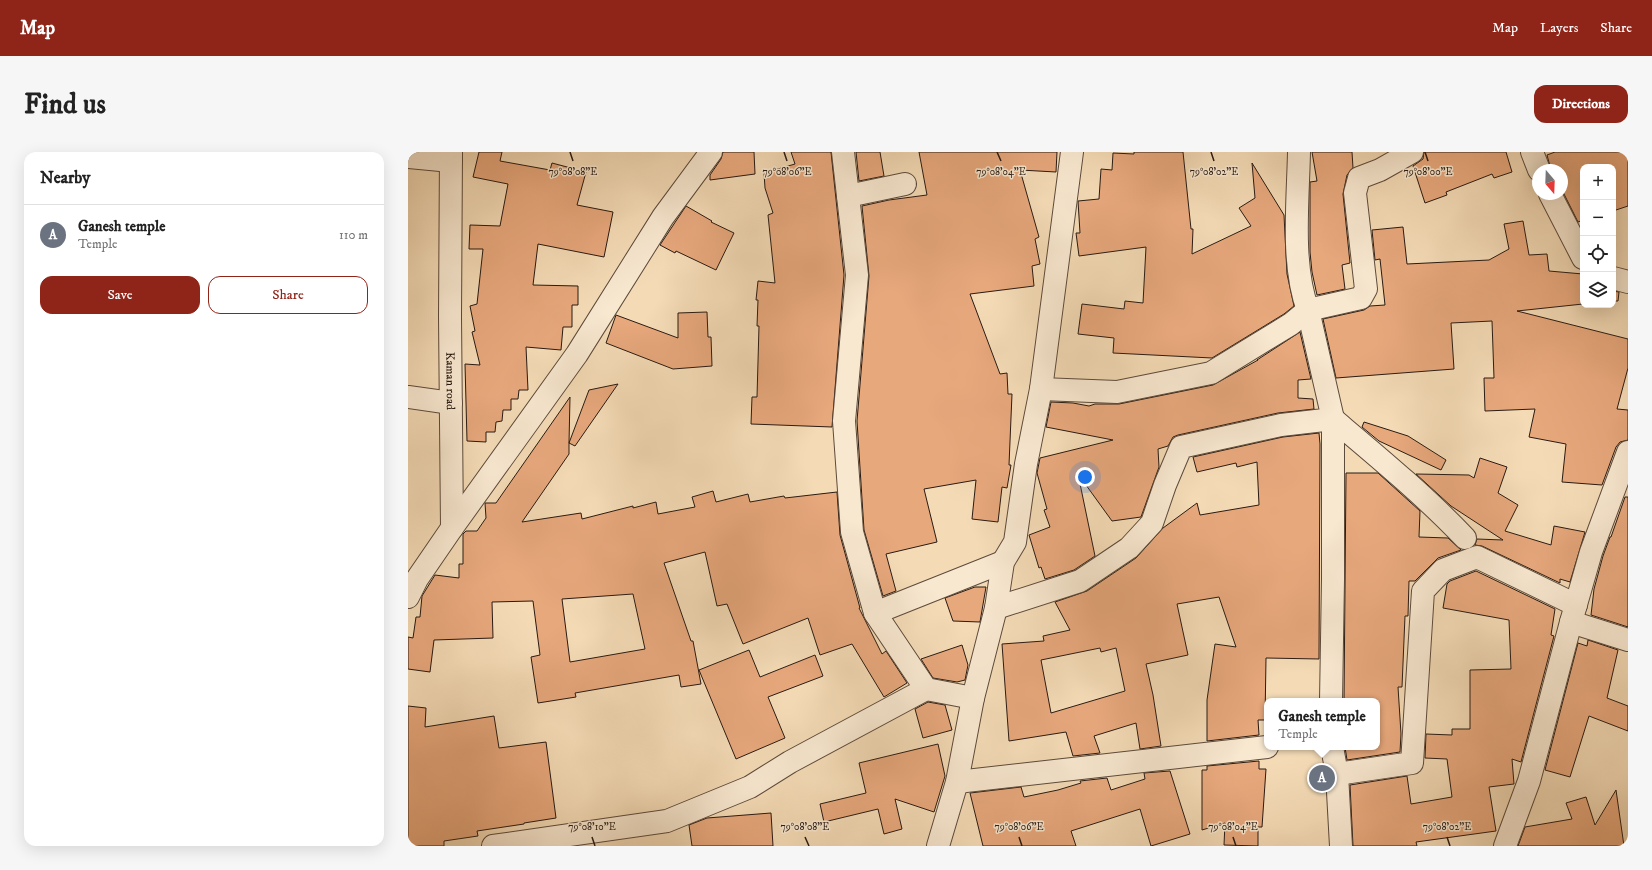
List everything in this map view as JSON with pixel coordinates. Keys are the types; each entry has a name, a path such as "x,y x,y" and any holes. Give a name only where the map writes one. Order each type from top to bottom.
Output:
{"street":[{"path":"408,596 416,579 577,354 663,217 711,152"},
{"path":"843,152 857,275 844,421 852,532 875,613 926,689"},
{"path":"938,846 957,782 973,698 996,608 1003,562 1015,542 1026,464 1041,389 1072,152"},
{"path":"1299,152 1297,241 1302,294 1308,310 1332,419 1333,579 1331,698"},
{"path":"1041,389 1117,392 1211,373 1291,324 1308,310 1360,298 1366,289 1355,192 1359,178 1380,170 1412,152"},
{"path":"1532,152 1537,164"},
{"path":"408,156 451,156"},
{"name":"Kaman road","path":"451,156 452,528"},
{"path":"848,196 905,184"},
{"path":"1553,200 1580,252"},
{"path":"1616,279 1628,282"},
{"path":"408,397 451,403"},
{"path":"996,608 1080,581 1129,548 1152,523 1165,484 1181,447 1281,425 1332,419 1387,464 1441,513 1465,538"},
{"path":"1505,846 1530,781 1573,614 1591,552 1628,452"},
{"path":"1337,774 1412,763 1423,591 1443,570 1477,557 1573,614 1628,640"},
{"path":"875,613 1003,562"},
{"path":"493,846 667,821 750,786 790,762 926,689 973,698"},
{"path":"957,782 1264,747"},
{"path":"1333,750 1337,774 1341,846"}],"building":[{"path":"479,152 502,152 500,161 550,170 552,163 586,172 577,205 613,212 604,257 538,244 533,285 578,286 578,305 572,305 572,327 563,327 561,350 526,347 528,390 519,390 518,399 511,399 511,410 503,410 502,421 496,422 495,432 486,432 486,442 467,441 465,364 480,365 472,332 475,331 470,306 477,304 483,249 469,249 470,225 500,226 508,184 473,177"},
{"path":"723,152 754,152 755,174 710,180 710,175 721,159"},
{"path":"791,152 831,152 844,275 832,427 751,424 752,397 757,397 759,326 757,326 758,300 756,300 758,281 775,283 768,215 773,213 765,188 764,173 795,164"},
{"path":"856,152 880,152 884,176 859,181"},
{"path":"919,152 1057,152 1056,172 1020,170 1039,237 1035,239 1040,264 1032,266 1034,286 970,294 1000,374 1007,373 1008,394 1012,394 1009,465 1011,465 1007,488 1002,487 998,522 972,519 976,480 924,489 937,542 886,554 896,591 883,596 864,530 857,421 869,276 862,206 889,200 927,195"},
{"path":"1134,152 1183,152 1191,229 1193,229 1192,254 1251,226 1239,208 1255,198 1252,163 1284,215 1287,274 1294,306 1284,314 1212,358 1113,353 1114,338 1078,334 1082,304 1124,309 1125,301 1143,303 1146,247 1079,256 1076,233 1080,233 1078,201 1099,199 1101,169 1112,170 1113,153 1134,154"},
{"path":"1312,152 1352,152 1353,168 1347,175 1343,194 1350,263 1342,265 1345,289 1317,295 1312,272 1310,252 1310,182 1317,181"},
{"path":"1424,152 1506,152 1512,172 1494,178 1492,174 1446,192 1447,195 1425,203 1413,166 1423,159"},
{"path":"1555,152 1628,152 1628,206 1616,210 1616,164 1580,164 1580,221 1578,222 1567,200 1568,164 1549,164 1547,155"},
{"path":"686,206 712,221 711,222 734,233 716,270 660,245"},
{"path":"1523,221 1529,255 1547,254 1549,271 1580,274 1580,304 1517,311 1628,339 1628,368 1617,409 1628,410 1628,440 1620,442 1616,447 1602,485 1562,482 1566,444 1529,437 1535,409 1485,411 1484,378 1494,378 1492,321 1451,323 1454,369 1336,378 1323,319 1364,310 1370,306 1385,305 1380,259 1375,260 1372,230 1403,227 1407,264 1489,260 1509,249 1504,224"},
{"path":"1616,292 1619,292 1618,301 1616,301"},
{"path":"707,312 708,337 711,337 712,366 673,369 606,343 616,315 678,338 678,313"},
{"path":"1300,332 1311,379 1298,380 1298,398 1313,399 1314,409 1278,413 1173,437 1168,446 1158,449 1159,467 1141,517 1112,521 1078,474 1095,556 1074,570 1045,579 1041,567 1039,568 1029,535 1050,527 1044,510 1047,509 1037,473 1040,458 1113,440 1046,427 1051,402 1073,403 1089,406 1095,404 1119,404 1213,385 1258,360"},
{"path":"618,384 575,446 569,443 589,390"},
{"path":"570,397 569,454 522,522 581,513 582,519 633,506 633,508 656,502 658,514 695,507 692,497 713,491 716,502 748,494 750,502 784,496 785,498 837,492 840,535 859,608 882,654 886,651 907,683 884,697 852,644 820,655 808,618 743,644 727,604 717,606 705,552 664,563 691,641 693,641 701,684 681,687 679,675 575,693 576,697 538,703 531,657 540,655 533,601 492,602 493,638 434,640 430,672 408,669 408,637 413,638 416,617 420,617 422,596 435,575 459,578 459,564 463,564 463,534 466,531 477,531 486,518 485,503 496,503","holes":["633,594 645,649 570,662 562,599"]},
{"path":"1364,422 1408,436 1446,460 1441,470 1379,441 1362,427"},
{"path":"1319,433 1319,659 1266,658 1264,720 1258,720 1259,735 1207,741 1207,700 1215,644 1236,647 1219,597 1177,604 1188,655 1146,664 1153,695 1161,746 1140,749 1136,723 1094,736 1100,753 1073,756 1066,732 1009,741 1002,644 1044,641 1043,636 1070,630 1055,602 1087,591 1136,558 1163,528 1197,503 1200,515 1259,505 1257,462 1237,467 1236,463 1197,472 1193,457 1283,437","holes":["1100,648 1101,652 1116,648 1125,691 1051,713 1041,660"]},
{"path":"1480,458 1507,467 1498,493 1518,505 1505,531 1551,545 1554,526 1585,532 1570,582 1560,579 1560,583 1482,546 1475,545 1477,539 1503,540 1451,506 1416,474 1469,475 1474,478"},
{"path":"1346,473 1378,473 1420,511 1419,537 1448,538 1461,550 1438,558 1415,581 1409,581 1408,616 1405,616 1402,687 1398,687 1401,734 1400,752 1347,760 1345,750 1380,750 1380,698 1344,698"},
{"path":"1625,497 1628,497 1628,627 1591,615 1594,589 1603,556"},
{"path":"1476,571 1555,609 1551,635 1554,636 1521,762 1512,759 1514,784 1489,787 1496,831 1416,842 1417,846 1353,846 1350,785 1407,776 1411,804 1452,797 1447,759 1425,758 1426,734 1452,735 1452,729 1470,729 1470,670 1511,669 1509,620 1443,608 1447,584 1450,581"},
{"path":"975,587 986,587 980,622 953,621 945,598"},
{"path":"1588,640 1618,650 1607,698 1628,706 1628,731 1589,716 1570,777 1545,770 1578,643 1587,646"},
{"path":"962,645 968,665 965,680 957,682 933,678 921,659"},
{"path":"749,650 760,677 815,655 823,676 768,697 785,738 736,759 699,670"},
{"path":"928,702 945,705 952,730 923,738 915,709"},
{"path":"408,706 426,708 425,727 494,716 499,748 546,742 556,818 477,831 478,836 444,841 444,846 408,846"},
{"path":"938,744 945,776 934,812 895,799 902,829 884,834 878,809 824,822 820,804 866,793 859,763"},
{"path":"1259,761 1259,769 1266,769 1262,827 1258,827 1258,846 1224,845 1225,823 1202,830 1202,770 1207,770 1207,766"},
{"path":"1170,771 1190,834 1151,846 1140,809 1071,831 1076,846 983,846 970,793 1021,787 1024,797 1058,790 1081,783 1080,781 1107,778 1111,790 1145,779 1144,773"},
{"path":"1616,790 1624,846 1518,846 1525,827 1572,819 1566,803 1586,797 1595,825"},
{"path":"771,813 773,846 692,846 689,825 707,818"}],"place":[{"name":"Ganesh temple","path":"1322,778"}]}
